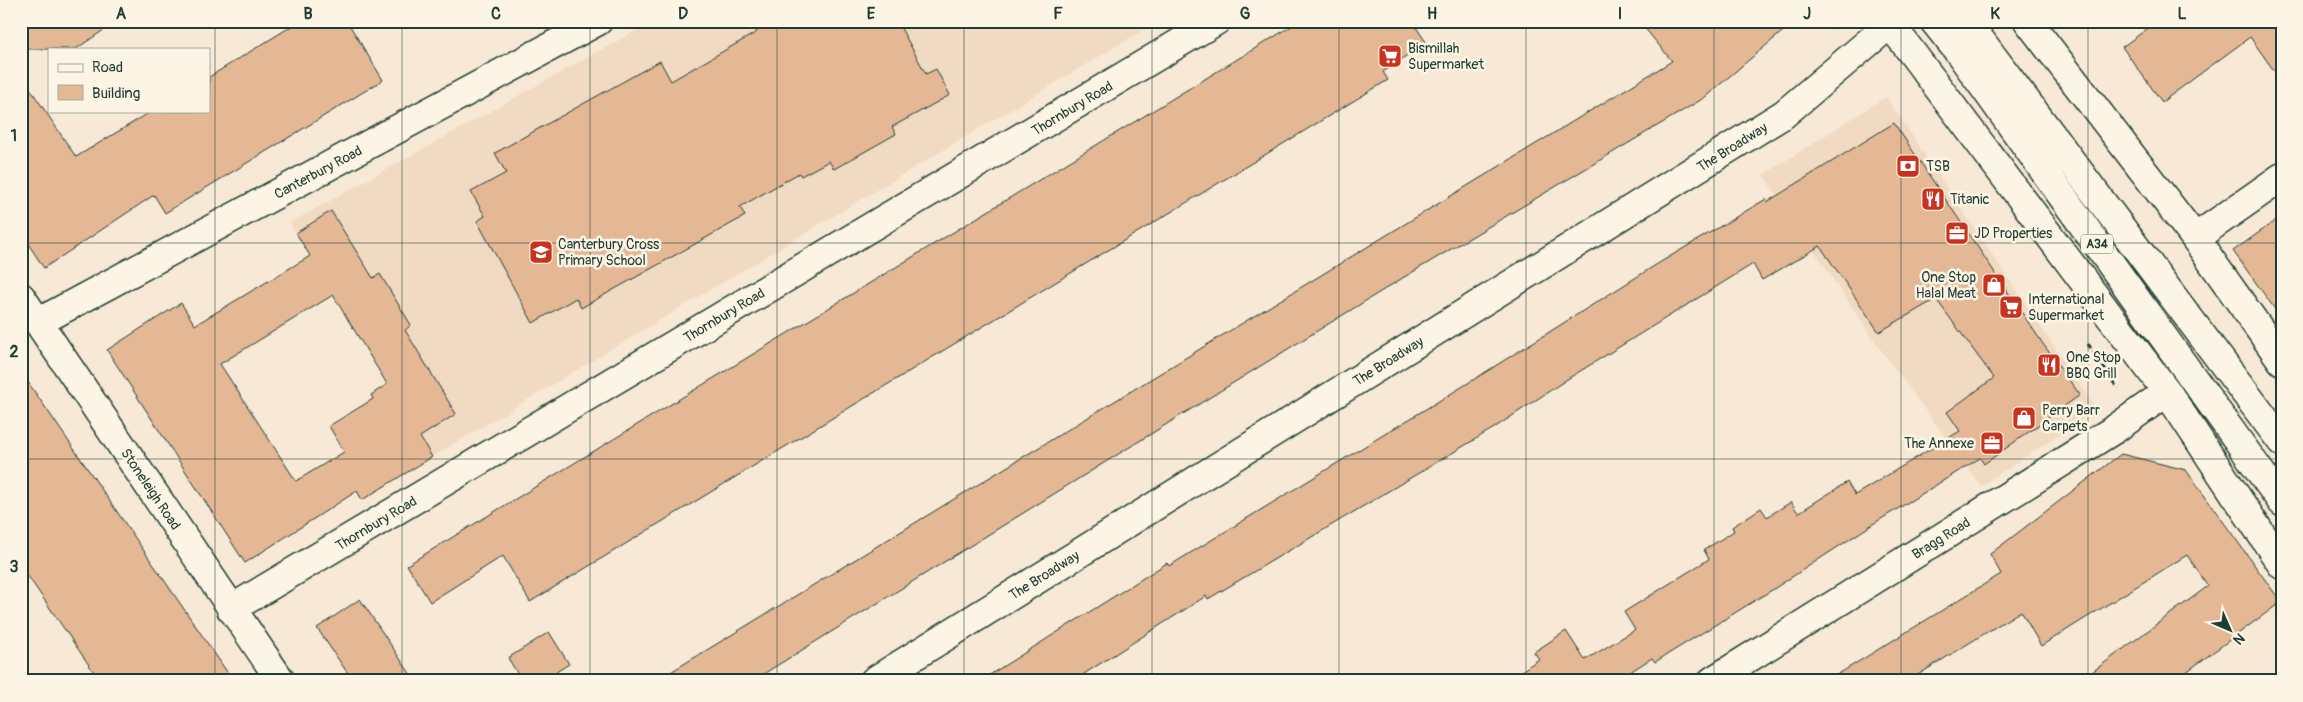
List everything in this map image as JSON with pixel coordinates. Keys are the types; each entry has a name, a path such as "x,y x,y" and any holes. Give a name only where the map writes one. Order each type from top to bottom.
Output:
{"main road":[{"name":"Canterbury Road","path":"39,322 598,21"},
{"name":"Thornbury Road","path":"231,609 1216,21"},
{"name":"A34","path":"1934,21 1958,51 2282,502"},
{"name":"A34","path":"1966,21 2282,442"},
{"path":"2028,21 2195,238 2282,361"},
{"path":"1889,23 2167,392 2282,565"},
{"name":"The Broadway","path":"874,681 1784,114 1889,23"},
{"path":"2195,238 2282,177"},
{"name":"Stoneleigh Road","path":"21,297 281,681"},
{"name":"Bragg Road","path":"1712,681 2115,429 2167,392"}],"shaded area":[{"name":"Canterbury Cross Primary School","path":"653,21 1147,21 1150,26 432,457 290,223"},
{"path":"1886,97 2097,410 1981,486 1878,346 1763,175"}],"building":[{"path":"21,21 117,21 77,48 21,49"},
{"path":"300,21 347,21 383,80 165,213 154,195 44,268 21,233 21,75 76,157 150,112 210,112 210,76"},
{"path":"751,21 897,21 926,74 936,69 950,95 892,127 896,134 834,169 829,161 801,176 799,173 740,207 745,216 581,308 576,298 533,323 477,221 485,216 471,192 506,173 495,153 660,61 671,81 757,32"},
{"path":"1300,21 1412,21 1426,42 1383,72 1388,80 530,602 503,556 430,602 407,565"},
{"path":"1639,21 1795,21 1704,98 1401,279 752,681 656,681 1672,61"},
{"path":"2158,21 2282,21 2282,82 2250,37 2162,102 2122,47"},
{"path":"1894,123 2043,344 2080,395 1984,464 1980,458 1655,662 1652,658 1616,681 1507,681 1539,659 1534,652 1566,631 1585,660 1635,630 1624,612 1709,559 1704,550 1734,531 1732,527 1761,508 1767,517 1791,502 1798,513 1847,482 1855,495 1960,431 1947,412 1994,378 1936,299 1879,332 1820,246 1762,280 1753,264 1569,378 1494,428 1208,599 1206,596 1073,681 980,681 1167,563 1169,566 1465,385 1659,263 1766,199 1767,202"},
{"path":"331,211 373,278 380,274 411,325 405,330 456,414 420,437 432,457 362,500 357,491 245,563 107,350 181,303 195,325 310,256 296,233","holes":["333,295 387,384 371,395 373,399 329,426 344,452 296,481 220,364"]},
{"path":"2282,216 2282,319 2233,251"},
{"path":"21,372 233,681 100,681 21,566"},
{"path":"2121,454 2186,470 2281,602 2174,681 2080,681 2208,586 2187,555 2041,646 2021,611 1908,681 1827,681 2001,574 1990,554"},
{"path":"360,599 415,681 353,681 317,628"},
{"path":"549,632 569,664 542,681 522,681 508,658"}],"place":[{"name":"Bismillah Supermarket","path":"1390,56"},
{"name":"TSB","path":"1908,166"},
{"name":"Titanic","path":"1933,199"},
{"name":"JD Properties","path":"1957,233"},
{"name":"Canterbury Cross Primary School","path":"541,252"},
{"name":"One Stop Halal Meat","path":"1994,285"},
{"name":"International Supermarket","path":"2011,307"},
{"name":"One Stop BBQ Grill","path":"2049,365"},
{"name":"Perry Barr Carpets","path":"2024,418"},
{"name":"The Annexe","path":"1992,443"}]}
